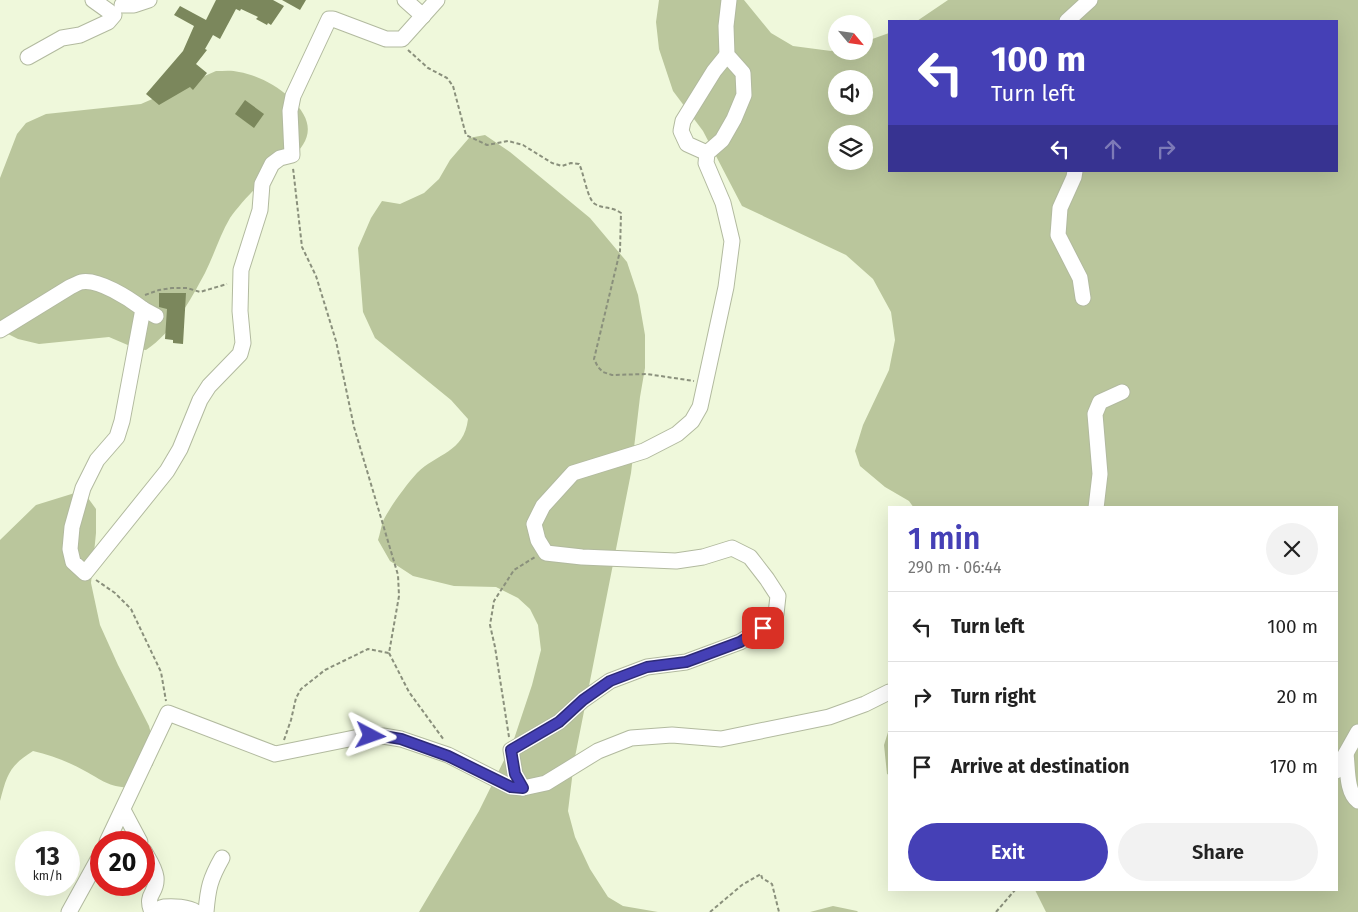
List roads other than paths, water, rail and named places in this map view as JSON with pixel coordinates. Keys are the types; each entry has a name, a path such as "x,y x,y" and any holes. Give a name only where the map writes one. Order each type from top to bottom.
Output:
{"street":[{"path":"93,0 120,7 149,0"},
{"path":"405,0 423,16"},
{"path":"138,305 117,437 97,460 84,488 72,527 70,549 73,562 86,573 167,471 180,449 200,400 209,386 240,354 243,343 240,311 241,270 260,210 262,184 272,164 280,158 292,155 290,111 292,96 328,19 333,19 386,39 402,39 437,0"},
{"path":"523,788 515,774 511,750 559,722 583,700 610,681 647,667 686,662 740,642 763,628 776,614 778,596 767,578 750,557 732,548 703,557 676,561 582,557 546,553 538,540 534,524 542,506 573,473 644,451 677,434 692,421 700,408 726,287 732,241 723,203 706,163 707,153 722,140 734,119 744,95 743,73 727,55 726,26 729,0"},
{"path":"1069,20 1090,0"},
{"path":"28,57 62,38 80,35 108,22 120,7"},
{"path":"707,153 687,144 681,131 683,121 714,71 727,55"},
{"path":"1075,172 1060,208 1058,235 1080,278 1083,298"},
{"path":"0,330 83,281 100,284 156,316"},
{"path":"1096,506 1100,474 1095,414 1100,402 1122,392"},
{"path":"113,831 168,713 275,754 359,737 383,736 401,739 448,756 511,787 523,788 546,783 598,751 631,738 672,735 721,739 829,717 865,704 888,692"},
{"path":"1338,768 1358,732"},
{"path":"1346,754 1351,791 1353,798 1358,802"},
{"path":"123,810 134,831"},
{"path":"206,912 208,885 212,874 222,858"},
{"path":"155,873 155,887"},
{"path":"69,912 90,874"},
{"path":"150,896 148,903 152,912 162,907 191,909 196,912"}]}
